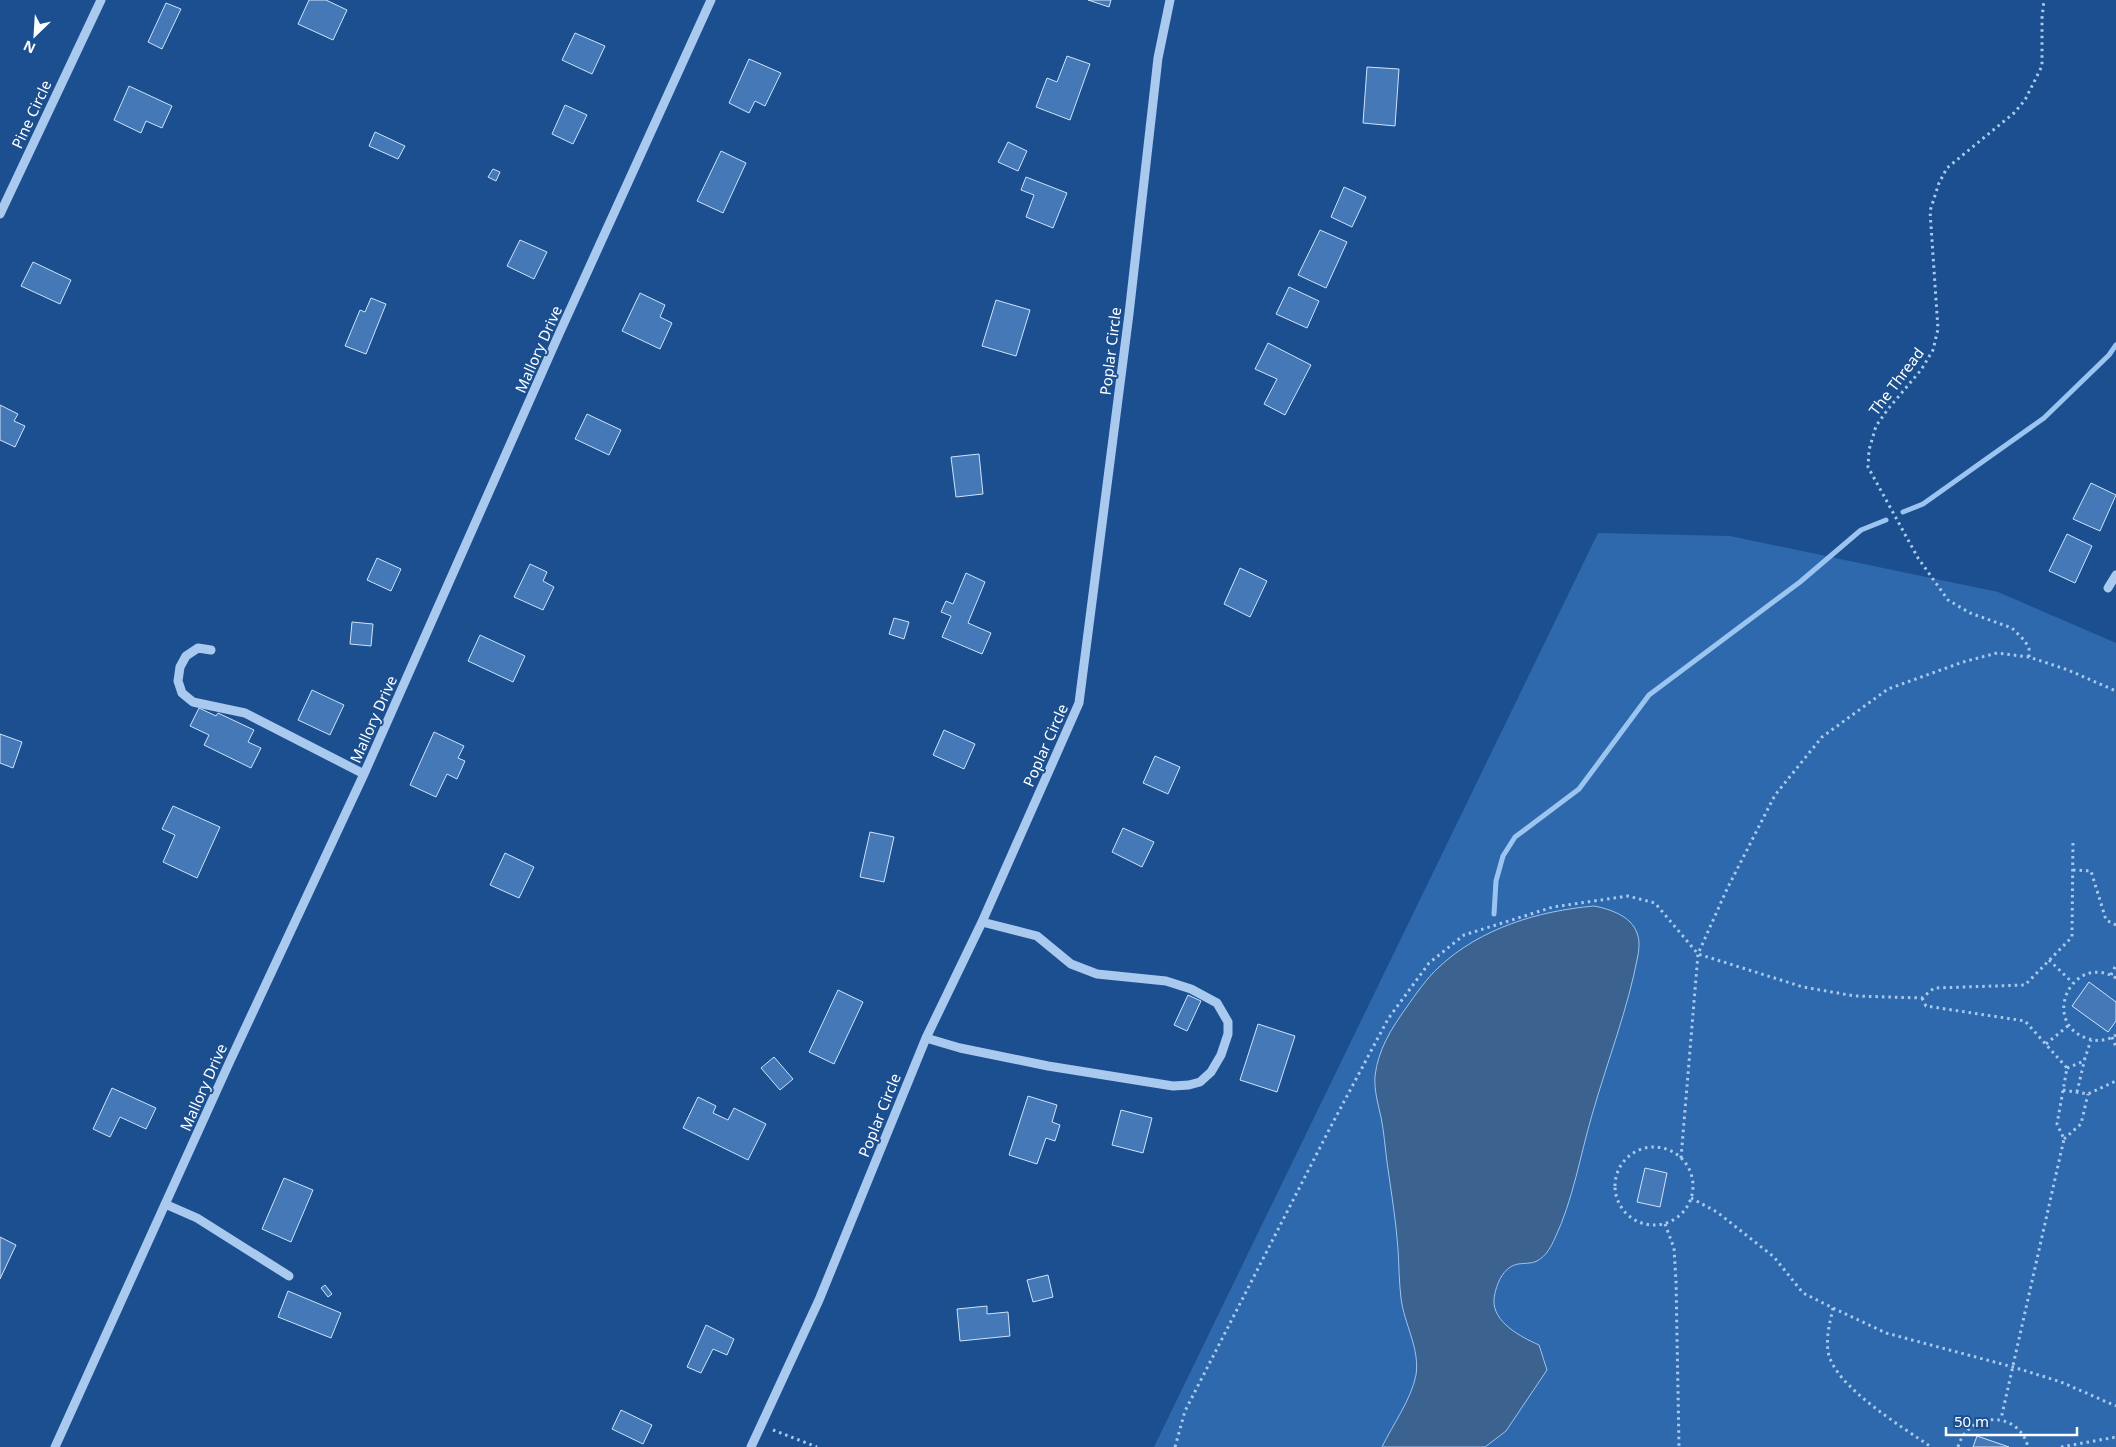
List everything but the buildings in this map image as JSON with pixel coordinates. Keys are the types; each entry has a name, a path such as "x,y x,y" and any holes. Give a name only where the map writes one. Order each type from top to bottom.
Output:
{"street":[{"name":"Pine Circle","path":"0,214 101,0"},
{"name":"Mallory Drive","path":"55,1447 364,774 559,334 711,0"},
{"name":"Poplar Circle","path":"751,1447 819,1300 926,1038 982,922 1079,703 1158,58 1170,0"},
{"path":"2108,588 2116,575"},
{"path":"211,650 198,648 186,656 180,667 178,681 182,693 193,702 245,712 364,774"},
{"path":"926,1038 954,1046 1048,1066 1173,1086 1200,1082 1211,1072 1221,1055 1228,1034 1228,1022 1217,1003 1191,990 1166,981 1097,974 1071,964 1037,936 982,922"},
{"path":"165,1204 197,1218 289,1276"}],"path":[{"name":"The Thread","path":"2029,657 2029,649 2025,641 2012,628 1970,613 1948,600 1918,558 1868,467 1869,450 1876,426 1921,370 1933,350 1938,329 1930,211 1934,195 1947,168 2014,113 2025,100 2042,66 2044,0"},
{"path":"1681,1158 1698,954 1727,889 1775,795 1822,737 1888,689 1963,662 1997,653 2029,657 2068,670 2116,691"},
{"path":"1175,1447 1186,1411 1330,1128 1388,1019 1428,963 1464,935 1552,907 1628,896 1655,903 1698,954 1803,987 1855,996 1922,998 1934,988 2025,985 2072,937 2073,840"},
{"path":"2073,870 2090,871 2106,920 2116,925"},
{"path":"2049,960 2073,983"},
{"path":"2112,976 2116,965"},
{"path":"2116,978 2101,973 2081,976 2067,992 2064,1003 2064,1014 2069,1025 2082,1037 2091,1040 2102,1040 2116,1035"},
{"path":"1922,998 1926,1006 2025,1021 2067,1068"},
{"path":"2046,1044 2069,1025"},
{"path":"2112,1038 2116,1047"},
{"path":"2077,1092 2091,1040"},
{"path":"2067,1068 2084,1062"},
{"path":"2064,1139 2057,1124 2067,1068"},
{"path":"2063,1090 2088,1094 2116,1081"},
{"path":"2000,1419 2064,1139 2081,1124 2088,1094"},
{"path":"1646,1147 1671,1150 1688,1166 1692,1177 1693,1188 1691,1198 1685,1209 1676,1218 1665,1224 1652,1225 1640,1223 1620,1207 1615,1195 1616,1177 1624,1160 1634,1152 1646,1147"},
{"path":"1691,1198 1717,1212 1774,1257 1803,1293 1832,1308 1886,1333 2013,1367 2061,1382 2116,1406"},
{"path":"1665,1224 1674,1248 1679,1447"},
{"path":"1832,1308 1828,1353 1836,1369 1852,1390 1931,1447"},
{"path":"1958,1447 1963,1435 1970,1427 1979,1421 1990,1419 2000,1419 2012,1423 2021,1431 2028,1447"},
{"path":"761,1426 817,1447"},
{"path":"2061,1447 2116,1437"}],"shaded area":[{"path":"1598,533 1730,536 1998,592 2116,643 2116,1447 1154,1447"},
{"path":"1594,906 1619,914 1630,922 1637,933 1639,942 1638,952 1629,995 1592,1115 1571,1193 1552,1245 1543,1257 1537,1261 1518,1264 1504,1272 1496,1288 1494,1299 1498,1315 1503,1322 1516,1333 1539,1345 1547,1370 1506,1431 1485,1447 1382,1447 1410,1394 1414,1384 1417,1365 1401,1298 1395,1216 1383,1128 1376,1097 1375,1076 1382,1049 1395,1024 1421,987 1455,953 1492,932 1531,917 1573,908"}],"waterway":[{"path":"1903,512 1923,504 2044,418 2109,355 2116,345"},
{"path":"1494,914 1496,881 1503,856 1515,837 1579,789 1649,695 1800,582 1861,530 1886,520"}]}
